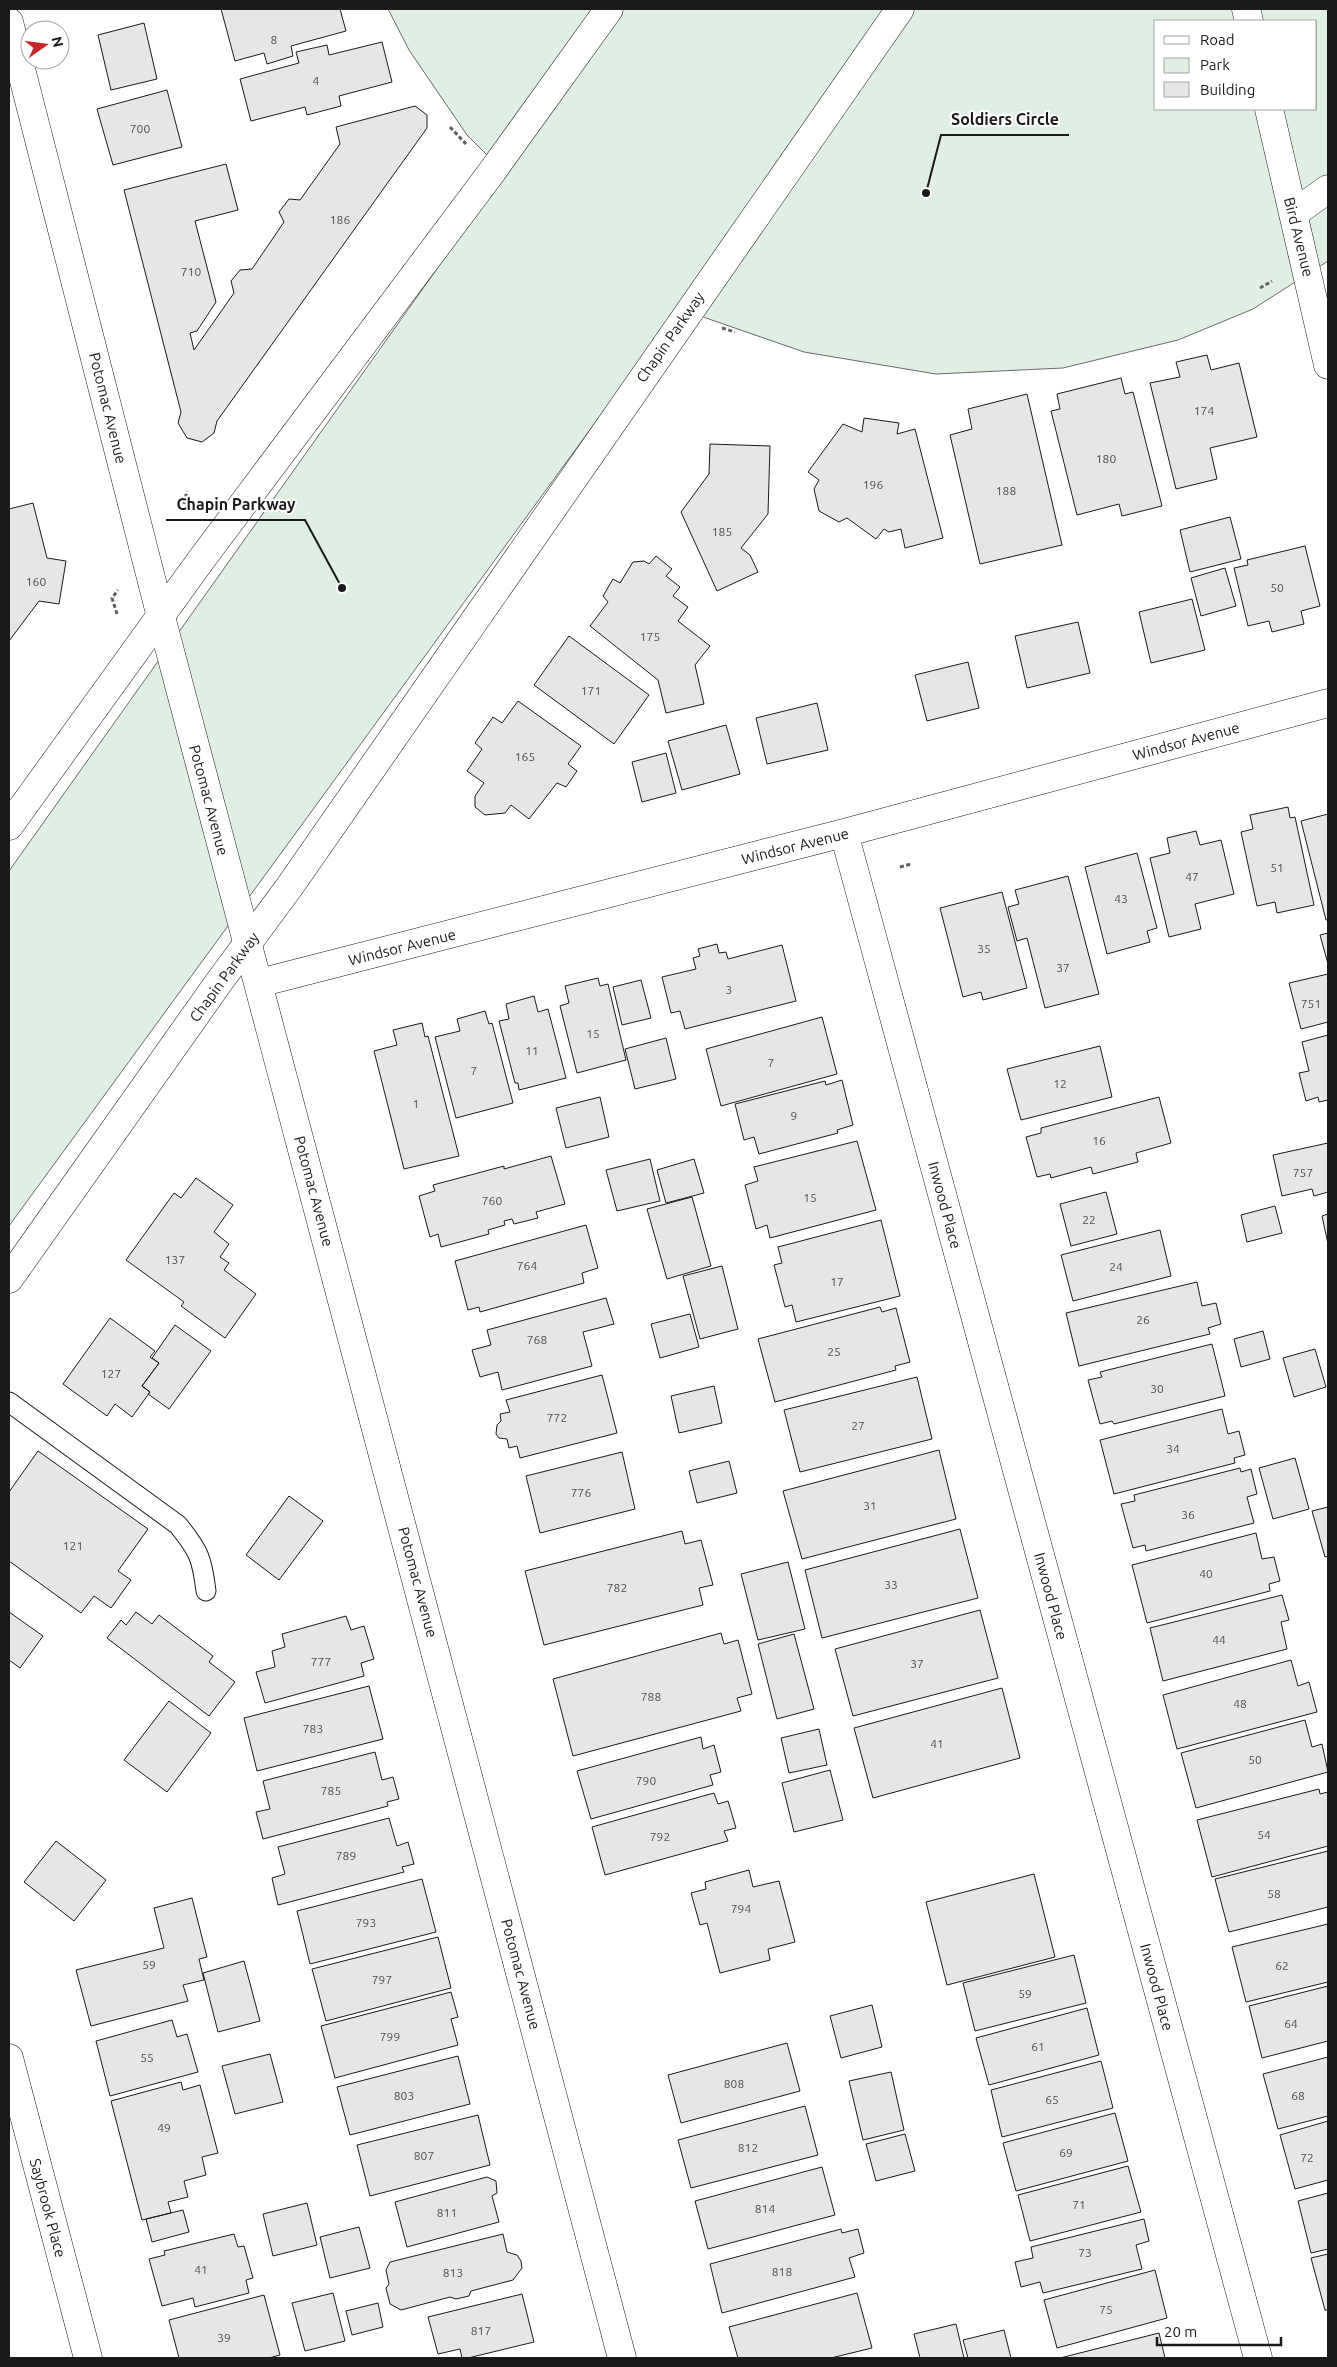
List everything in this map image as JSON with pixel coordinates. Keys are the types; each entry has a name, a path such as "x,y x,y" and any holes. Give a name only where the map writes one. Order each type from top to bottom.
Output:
{"street":[{"path":"9,826 161,617 497,165 609,9"},
{"name":"Chapin Parkway","path":"9,1279 248,945 900,9"},
{"name":"Potomac Avenue","path":"9,22 161,617 622,2358"},
{"name":"Bird Avenue","path":"1269,110 1328,365"},
{"path":"1292,214 1328,189"},
{"name":"Windsor Avenue","path":"259,984 844,833 1328,703"},
{"name":"Inwood Place","path":"844,833 1258,2358"},
{"name":"Saybrook Place","path":"9,2058 88,2358"}],"lane":[{"path":"9,1402 178,1525 196,1548 203,1562 206,1591"}],"path":[{"path":"450,127 466,144"},
{"path":"1260,288 1276,278"},
{"path":"721,328 735,332"},
{"path":"184,504 187,491"},
{"path":"900,868 911,864"}],"green space":[{"path":"388,9 1328,9 1328,261 1253,309 1178,340 1063,368 936,374 804,352 706,318 681,305 9,1226 9,871 505,173 467,135 409,50"}],"building":[{"path":"221,9 340,9 346,31 291,46 293,56 267,64 264,53 235,61"},
{"path":"144,23 157,79 111,90 98,35"},
{"path":"382,42 392,82 339,96 341,106 307,115 305,107 251,121 240,79 299,63 296,52 327,45 329,55"},
{"path":"167,90 182,147 113,165 97,109"},
{"path":"415,106 427,115 427,128 217,421 214,433 202,442 187,438 178,423 181,412 124,190 226,164 238,210 195,221 216,302 197,331 190,333 194,350 234,293 231,281 240,270 252,269 284,222 279,212 289,199 300,200 340,144 336,127"},
{"path":"1207,355 1211,370 1239,363 1257,437 1210,448 1217,479 1176,489 1150,383 1180,377 1176,362"},
{"path":"1121,378 1125,394 1133,392 1162,506 1122,516 1119,504 1077,515 1051,411 1060,409 1057,394"},
{"path":"1027,394 1062,545 980,564 950,435 972,429 968,409"},
{"path":"864,418 899,423 897,434 915,429 943,538 905,548 901,529 889,532 884,529 876,539 847,518 839,522 819,511 814,489 819,480 808,472 843,424 862,432"},
{"path":"710,444 770,446 768,514 741,548 750,555 758,572 717,591 681,512 709,474"},
{"path":"33,503 47,558 66,561 59,604 39,601 9,641 9,509"},
{"path":"1230,517 1241,559 1190,572 1180,530"},
{"path":"1305,546 1320,606 1301,611 1304,624 1272,632 1269,621 1248,626 1234,568 1248,565 1247,560"},
{"path":"656,556 672,569 666,576 680,587 673,596 688,607 678,621 710,646 695,665 704,704 666,713 658,680 590,626 608,602 603,596 613,579 620,583 633,562 644,561 649,564"},
{"path":"1225,568 1236,606 1201,616 1191,578"},
{"path":"1192,599 1205,650 1151,663 1139,612"},
{"path":"1078,622 1090,673 1027,688 1015,636"},
{"path":"569,636 649,695 614,744 534,685"},
{"path":"968,662 979,708 927,721 915,675"},
{"path":"518,701 581,746 568,764 577,771 566,787 557,783 529,819 511,805 505,813 485,815 475,807 475,796 484,783 467,771 482,749 475,743 493,717 502,723"},
{"path":"817,703 828,750 767,764 756,718"},
{"path":"726,725 740,774 682,790 668,741"},
{"path":"666,753 676,793 642,802 632,762"},
{"path":"1288,807 1290,818 1295,817 1314,905 1277,913 1275,902 1257,906 1241,832 1253,829 1250,815"},
{"path":"1328,814 1328,920 1326,920 1301,821"},
{"path":"1196,831 1200,845 1221,840 1234,894 1195,904 1201,929 1169,937 1150,858 1170,853 1167,838"},
{"path":"1137,853 1157,928 1147,931 1150,942 1107,954 1085,867"},
{"path":"1068,876 1099,994 1045,1008 1027,938 1017,941 1008,907 1019,904 1015,890"},
{"path":"1002,892 1027,988 983,1000 981,992 963,997 940,908"},
{"path":"1328,933 1328,964 1320,935"},
{"path":"717,944 719,953 726,952 728,959 782,945 796,1001 685,1029 680,1011 671,1013 662,977 696,969 693,958 700,956 698,949"},
{"path":"1328,974 1328,1022 1301,1029 1289,983"},
{"path":"598,978 600,986 608,984 626,1060 577,1073 560,1006 569,1003 565,986"},
{"path":"641,980 651,1018 622,1025 613,987"},
{"path":"534,996 538,1012 548,1009 566,1078 519,1090 518,1083 515,1083 499,1021 509,1019 506,1004"},
{"path":"485,1011 489,1024 492,1023 513,1103 456,1118 435,1037 460,1031 457,1019"},
{"path":"822,1017 837,1074 721,1106 706,1049"},
{"path":"422,1023 425,1037 428,1036 459,1156 404,1169 374,1051 397,1045 393,1030"},
{"path":"1328,1035 1328,1100 1319,1102 1318,1097 1306,1101 1299,1073 1309,1071 1302,1042"},
{"path":"666,1038 676,1079 635,1089 625,1049"},
{"path":"1100,1046 1112,1097 1021,1120 1007,1069"},
{"path":"842,1080 853,1125 837,1130 838,1133 759,1154 754,1137 744,1140 735,1104 825,1081 826,1085"},
{"path":"600,1097 609,1137 566,1148 556,1108"},
{"path":"1159,1097 1171,1143 1136,1153 1138,1162 1093,1174 1091,1167 1051,1178 1050,1174 1037,1177 1026,1137 1041,1133 1041,1128"},
{"path":"857,1141 876,1210 770,1238 767,1225 756,1229 745,1185 758,1181 754,1167"},
{"path":"1328,1143 1328,1192 1314,1196 1312,1189 1282,1196 1273,1155"},
{"path":"551,1156 565,1204 536,1212 538,1218 514,1224 512,1219 504,1221 505,1225 488,1230 489,1234 441,1247 438,1234 430,1237 419,1196 435,1191 433,1185 504,1166 504,1169"},
{"path":"650,1159 660,1201 617,1211 606,1170"},
{"path":"694,1159 704,1193 666,1203 657,1170"},
{"path":"196,1178 233,1205 214,1232 229,1244 220,1257 229,1263 224,1270 256,1294 225,1338 181,1306 184,1302 126,1260 174,1193 181,1198"},
{"path":"1106,1192 1117,1234 1071,1246 1060,1204"},
{"path":"692,1197 711,1266 667,1279 647,1209"},
{"path":"1275,1206 1282,1233 1247,1242 1241,1215"},
{"path":"1328,1214 1328,1244 1322,1216"},
{"path":"881,1220 900,1296 796,1322 792,1305 785,1307 774,1265 782,1263 778,1247"},
{"path":"586,1225 598,1268 582,1273 584,1283 480,1312 479,1307 468,1310 455,1261"},
{"path":"1160,1230 1171,1276 1073,1301 1061,1255"},
{"path":"722,1266 738,1329 700,1339 683,1276"},
{"path":"1197,1282 1202,1306 1216,1303 1221,1324 1208,1328 1210,1334 1079,1366 1066,1313"},
{"path":"606,1298 614,1324 583,1332 592,1366 502,1390 498,1372 480,1377 472,1350 491,1345 487,1330"},
{"path":"880,1307 882,1312 896,1308 910,1362 895,1366 896,1370 775,1402 758,1339"},
{"path":"690,1314 699,1347 660,1358 651,1324"},
{"path":"110,1318 155,1351 150,1357 159,1363 142,1386 150,1392 132,1417 115,1404 107,1416 63,1384"},
{"path":"175,1325 211,1351 169,1409 148,1394 150,1392 142,1386 159,1363 152,1358"},
{"path":"1263,1331 1270,1359 1241,1367 1234,1339"},
{"path":"1212,1344 1225,1396 1114,1424 1112,1421 1100,1424 1088,1380 1102,1377 1100,1372"},
{"path":"1315,1349 1326,1387 1294,1397 1283,1358"},
{"path":"602,1375 617,1433 520,1458 517,1446 509,1448 507,1439 499,1438 496,1434 497,1425 501,1421 500,1414 510,1412 506,1400"},
{"path":"917,1377 932,1439 800,1472 784,1410"},
{"path":"714,1386 722,1423 679,1433 671,1396"},
{"path":"1222,1409 1228,1434 1239,1431 1245,1455 1234,1458 1235,1463 1114,1494 1100,1440"},
{"path":"939,1450 956,1519 802,1559 783,1491"},
{"path":"38,1451 148,1529 118,1571 131,1580 111,1608 94,1596 81,1613 9,1561 9,1492"},
{"path":"622,1452 635,1509 540,1533 526,1476"},
{"path":"1295,1458 1309,1509 1273,1519 1259,1468"},
{"path":"729,1461 737,1493 697,1503 689,1471"},
{"path":"1240,1468 1241,1472 1251,1469 1257,1494 1247,1497 1254,1523 1146,1551 1145,1545 1133,1548 1121,1504 1135,1501 1134,1495"},
{"path":"289,1496 323,1521 279,1580 246,1555"},
{"path":"1328,1507 1328,1556 1325,1557 1312,1511"},
{"path":"960,1529 978,1598 822,1638 805,1570"},
{"path":"682,1531 685,1544 701,1540 713,1585 699,1588 703,1605 544,1645 525,1571"},
{"path":"1256,1533 1262,1559 1274,1557 1280,1581 1269,1584 1270,1591 1147,1623 1132,1565"},
{"path":"788,1562 805,1629 758,1640 741,1574"},
{"path":"1282,1595 1289,1620 1281,1622 1287,1649 1163,1681 1150,1628"},
{"path":"980,1610 998,1678 853,1716 835,1649"},
{"path":"9,1612 43,1636 20,1668 9,1660"},
{"path":"136,1612 152,1624 159,1615 213,1656 209,1662 235,1682 209,1716 107,1638 121,1620 126,1625"},
{"path":"346,1616 351,1630 364,1626 374,1659 361,1663 364,1676 265,1703 256,1672 275,1667 272,1651 285,1647 282,1634"},
{"path":"721,1633 724,1644 738,1640 752,1694 737,1698 741,1711 573,1756 553,1679"},
{"path":"794,1634 814,1709 777,1719 758,1644"},
{"path":"1291,1660 1298,1686 1309,1682 1317,1712 1177,1749 1163,1695"},
{"path":"369,1686 383,1739 257,1771 244,1718"},
{"path":"1002,1688 1020,1758 873,1798 854,1728"},
{"path":"169,1701 211,1733 167,1792 124,1760"},
{"path":"1305,1720 1312,1747 1322,1744 1328,1772 1196,1808 1181,1753"},
{"path":"819,1729 827,1765 789,1773 781,1738"},
{"path":"701,1737 703,1749 714,1745 721,1772 710,1775 713,1785 591,1819 577,1771"},
{"path":"375,1752 382,1780 393,1777 399,1799 387,1802 388,1806 263,1839 256,1812 270,1809 263,1781"},
{"path":"830,1770 843,1820 794,1832 782,1783"},
{"path":"1319,1789 1320,1794 1328,1792 1328,1846 1212,1877 1197,1820"},
{"path":"714,1793 718,1804 728,1801 736,1828 724,1831 728,1841 605,1875 592,1827"},
{"path":"389,1818 397,1846 408,1842 414,1864 402,1867 404,1872 278,1905 272,1878 285,1874 278,1847"},
{"path":"56,1841 106,1880 74,1921 24,1882"},
{"path":"1328,1851 1328,1907 1229,1932 1215,1879"},
{"path":"749,1870 753,1887 779,1881 795,1942 768,1949 770,1960 720,1973 707,1923 700,1925 691,1893 706,1889 705,1882"},
{"path":"1034,1874 1055,1957 947,1985 926,1902"},
{"path":"422,1879 436,1932 310,1964 297,1911"},
{"path":"192,1898 207,1957 199,1959 204,1980 183,1985 188,2001 91,2026 76,1970 164,1948 154,1908"},
{"path":"1328,1924 1328,1982 1246,2002 1232,1947"},
{"path":"438,1937 451,1988 326,2021 312,1969"},
{"path":"1074,1955 1086,2003 975,2031 963,1983"},
{"path":"244,1961 260,2021 218,2032 203,1973"},
{"path":"1328,1986 1328,2041 1262,2058 1249,2006"},
{"path":"451,1992 458,2017 451,2019 458,2045 335,2078 321,2026"},
{"path":"872,2005 882,2047 841,2058 830,2016"},
{"path":"1087,2008 1099,2055 989,2085 976,2038"},
{"path":"172,2020 177,2037 187,2034 198,2072 110,2096 96,2041"},
{"path":"787,2043 800,2091 681,2123 668,2075"},
{"path":"270,2054 283,2102 235,2114 222,2066"},
{"path":"458,2056 470,2104 350,2135 337,2087"},
{"path":"1328,2057 1328,2116 1278,2129 1263,2074"},
{"path":"1101,2061 1113,2108 1002,2137 991,2090"},
{"path":"891,2072 904,2130 863,2140 849,2081"},
{"path":"181,2082 183,2090 200,2085 218,2153 202,2157 206,2175 184,2181 188,2197 168,2202 171,2213 142,2220 111,2101"},
{"path":"805,2106 818,2155 691,2188 678,2140"},
{"path":"1115,2113 1128,2161 1016,2191 1003,2143"},
{"path":"478,2115 490,2165 370,2196 357,2145"},
{"path":"1328,2121 1328,2180 1295,2189 1280,2135"},
{"path":"905,2134 915,2171 876,2181 866,2144"},
{"path":"1128,2166 1141,2212 1030,2241 1018,2195"},
{"path":"822,2167 835,2215 708,2249 695,2201"},
{"path":"487,2177 496,2181 497,2193 492,2196 499,2222 407,2247 395,2202"},
{"path":"1328,2193 1328,2249 1311,2253 1298,2201"},
{"path":"307,2203 317,2245 273,2256 263,2214"},
{"path":"183,2210 189,2232 152,2242 146,2219"},
{"path":"1144,2219 1149,2241 1136,2245 1142,2269 1043,2293 1040,2282 1021,2287 1015,2262 1033,2258 1031,2247"},
{"path":"359,2227 370,2268 330,2278 320,2237"},
{"path":"841,2229 842,2233 858,2229 864,2253 849,2258 855,2277 722,2313 710,2264"},
{"path":"234,2234 238,2247 244,2246 253,2278 246,2280 249,2293 195,2307 193,2298 162,2306 149,2259 165,2255 164,2251"},
{"path":"503,2234 507,2252 517,2255 521,2261 522,2268 513,2280 471,2291 469,2296 456,2299 450,2297 401,2310 390,2304 386,2288 389,2284 386,2270 390,2262"},
{"path":"1328,2254 1328,2310 1325,2310 1311,2258"},
{"path":"1155,2270 1167,2318 1057,2348 1044,2300"},
{"path":"333,2293 345,2341 305,2351 292,2303"},
{"path":"857,2293 872,2348 831,2358 738,2358 729,2327"},
{"path":"522,2294 534,2342 468,2358 462,2358 460,2349 438,2354 428,2317"},
{"path":"264,2295 280,2355 269,2358 179,2358 169,2320"},
{"path":"378,2303 383,2327 352,2335 346,2311"},
{"path":"956,2324 964,2358 920,2358 914,2334"},
{"path":"1004,2330 1011,2358 968,2358 963,2340"},
{"path":"1159,2333 1165,2358 1060,2358"}],"place":[{"name":"Soldiers Circle","path":"926,193"},
{"name":"Chapin Parkway","path":"342,588"}]}
